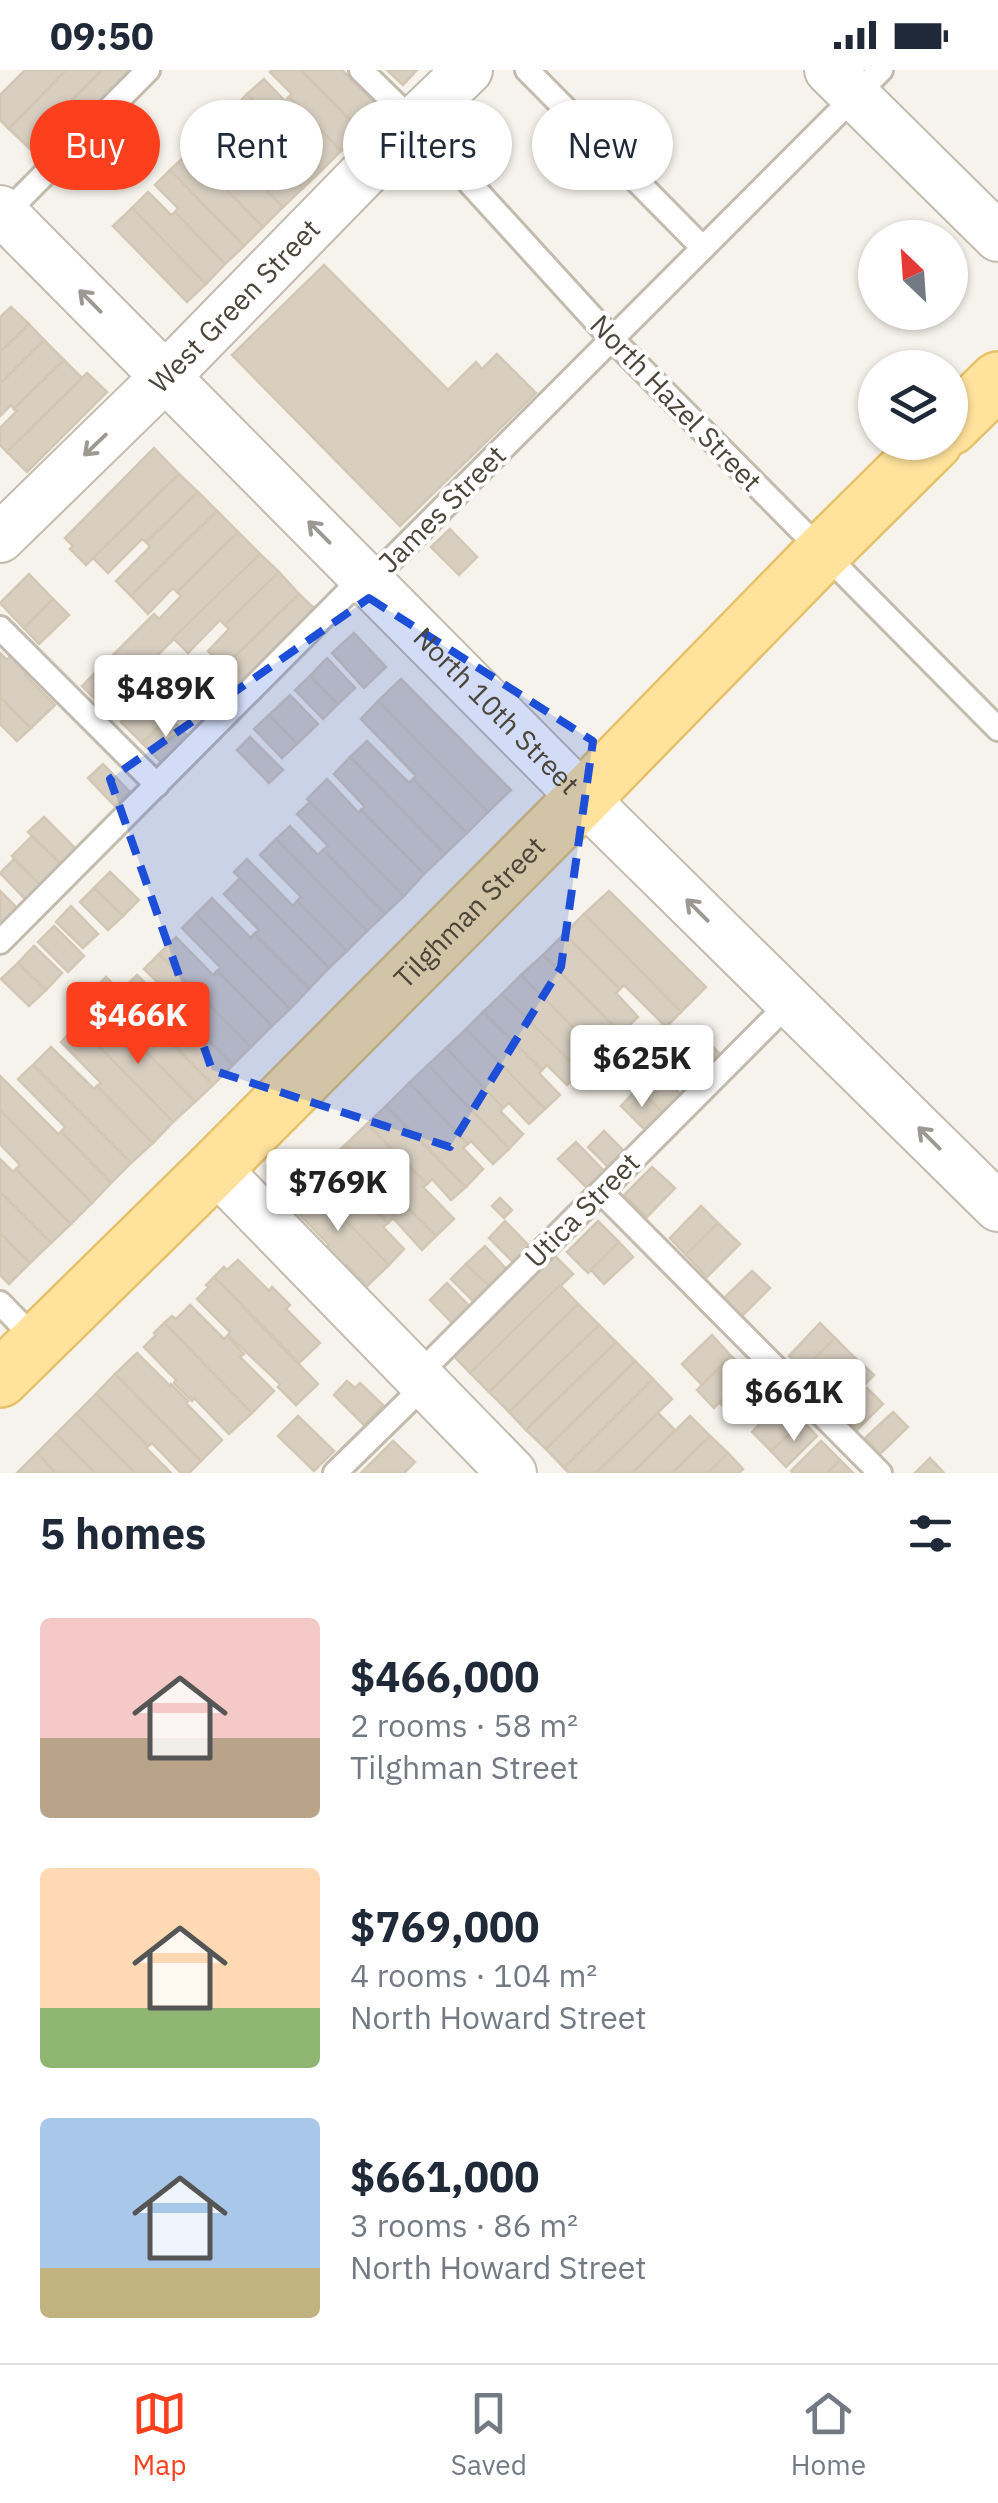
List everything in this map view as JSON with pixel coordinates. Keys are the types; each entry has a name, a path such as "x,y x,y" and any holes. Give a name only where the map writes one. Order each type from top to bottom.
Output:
{"main road":[{"path":"968,409 998,380"},
{"name":"Tilghman Street","path":"12,1341 215,1168 916,460"}],"street":[{"name":"West Green Street","path":"437,100 468,70"},
{"path":"855,79 998,237"},
{"name":"West Green Street","path":"0,538 347,190"},
{"name":"North 10th Street","path":"2,212 583,798 998,1207"},
{"path":"215,1168 512,1473"}],"lane":[{"path":"2,212 148,70"},
{"name":"North Hazel Street","path":"361,70 392,100"},
{"path":"527,70 703,248"},
{"name":"James Street","path":"0,942 345,595 369,582 612,340 703,248 855,79"},
{"name":"North Hazel Street","path":"476,190 612,340 998,729"},
{"path":"0,628 157,785"},
{"name":"Utica Street","path":"335,1473 600,1192 790,1002"},
{"path":"600,1192 880,1473"}],"highlighted area":[{"path":"369,598 593,741 561,967 450,1147 212,1070 110,779"}],"building":[{"path":"25,70 66,70 37,100 30,100 30,107 9,129 0,120 0,95"},
{"path":"66,70 102,70 72,100 37,100"},
{"path":"102,70 136,70 108,100 72,100"},
{"path":"301,70 343,113 343,149 323,132 323,100 292,100 292,94 270,72"},
{"path":"301,70 342,70 372,100 343,100 343,113"},
{"path":"387,70 417,70 403,85"},
{"path":"264,79 284,100 253,100 247,94"},
{"path":"30,107 30,143 27,146 9,129"},
{"path":"323,132 341,151 323,169"},
{"path":"180,161 180,180 170,170"},
{"path":"170,170 180,180 180,190 189,190 244,246 225,264 175,212 178,208 160,190 160,180"},
{"path":"189,190 227,190 263,227 244,246"},
{"path":"227,190 266,190 283,207 263,227"},
{"path":"266,190 301,190 283,207"},
{"path":"148,192 171,215 175,212 225,264 206,284 132,208"},
{"path":"132,208 206,284 187,302 113,226"},
{"path":"324,265 448,390 476,362 482,369 497,354 536,393 400,526 232,355"},
{"path":"11,307 29,324 0,352 0,317"},
{"path":"29,324 44,340 0,384 0,352"},
{"path":"44,340 64,360 14,409 11,405 0,416 0,384"},
{"path":"64,360 82,378 7,452 0,445 0,428"},
{"path":"87,373 107,392 27,472 7,452"},
{"path":"154,448 179,474 86,565 65,538"},
{"path":"179,474 198,492 108,573 93,558"},
{"path":"198,492 217,511 131,596 116,581 150,547 146,542"},
{"path":"217,511 238,532 177,592 173,588 148,614 131,596"},
{"path":"450,529 477,557 459,575 431,547"},
{"path":"238,532 260,554 104,708 82,686 154,614 159,619 181,596 177,592"},
{"path":"260,554 279,572 225,625 220,620 188,653 173,638"},
{"path":"279,572 299,594 224,667 208,651 229,629 225,625"},
{"path":"29,574 53,599 24,628 0,603"},
{"path":"299,594 320,614 236,700 214,677"},
{"path":"53,599 69,615 39,644 24,628"},
{"path":"354,633 386,667 364,688 332,653"},
{"path":"0,653 7,660 12,654 29,671 25,675 55,705 31,728 0,697"},
{"path":"327,658 355,688 338,704 310,676"},
{"path":"310,676 338,704 323,719 295,690"},
{"path":"401,679 511,790 488,812 378,701"},
{"path":"148,695 169,717 142,743 121,722"},
{"path":"290,695 318,724 297,744 269,715"},
{"path":"0,697 31,728 17,741 0,724"},
{"path":"378,701 488,812 467,833 361,719"},
{"path":"269,715 297,744 282,758 254,729"},
{"path":"169,717 189,737 162,763 142,743"},
{"path":"250,737 283,770 269,783 237,750"},
{"path":"367,741 409,783 413,779 467,833 445,854 350,757"},
{"path":"350,757 445,854 424,874 361,810 365,807 334,774"},
{"path":"103,764 130,792 115,806 88,778"},
{"path":"327,779 424,874 404,896 307,799"},
{"path":"310,802 404,896 385,914 323,850 328,846 297,814"},
{"path":"44,817 78,851 63,866 28,832"},
{"path":"290,826 318,855 323,850 385,914 367,931 276,839"},
{"path":"32,836 63,866 42,887 12,856"},
{"path":"276,839 367,931 347,951 297,901 301,897 260,855"},
{"path":"14,859 42,887 27,901 0,873"},
{"path":"247,859 293,906 297,901 347,951 329,968 234,872"},
{"path":"110,872 139,900 123,916 94,888"},
{"path":"240,878 329,968 309,989 254,934 259,930 224,894"},
{"path":"94,888 123,916 108,930 80,902"},
{"path":"0,891 19,910 4,925 0,921"},
{"path":"609,891 706,987 681,1012 584,914"},
{"path":"212,898 309,989 290,1009 196,914"},
{"path":"71,906 98,934 83,948 56,922"},
{"path":"196,914 290,1009 272,1026 217,971 221,968 182,928"},
{"path":"584,914 681,1012 666,1027 564,934"},
{"path":"54,926 84,956 68,972 38,942"},
{"path":"564,934 620,989 616,993 638,1017 621,1033 543,955"},
{"path":"176,937 272,1026 251,1047 159,954"},
{"path":"34,946 62,973 46,990 18,963"},
{"path":"159,954 251,1047 233,1065 144,969"},
{"path":"543,955 621,1033 607,1047 586,1025 578,1033 521,975"},
{"path":"18,963 46,990 29,1006 1,979"},
{"path":"137,975 175,1012 178,1009 233,1065 213,1085 120,992"},
{"path":"521,975 600,1054 581,1072 502,994"},
{"path":"106,977 213,1085 195,1102 140,1046 143,1042 88,995"},
{"path":"502,994 581,1072 567,1085 547,1065 542,1070 483,1012"},
{"path":"93,1009 135,1050 140,1046 195,1102 173,1122 78,1025"},
{"path":"483,1012 542,1070 539,1073 560,1095 545,1109 466,1029"},
{"path":"78,1025 173,1122 153,1143 97,1086 101,1083 61,1042"},
{"path":"466,1029 545,1109 529,1124 509,1103 503,1108 446,1048"},
{"path":"697,1031 721,1055 705,1072 680,1047"},
{"path":"51,1047 94,1089 97,1086 153,1143 131,1163 33,1065"},
{"path":"446,1048 523,1134 509,1149 428,1065"},
{"path":"33,1065 131,1163 111,1183 61,1132 65,1127 18,1079"},
{"path":"428,1065 509,1149 493,1164 409,1083"},
{"path":"656,1070 682,1096 664,1114 638,1088"},
{"path":"0,1076 111,1183 92,1203 0,1110"},
{"path":"409,1083 468,1144 463,1148 483,1169 466,1187 386,1106"},
{"path":"638,1088 664,1114 647,1132 621,1106"},
{"path":"386,1106 466,1187 451,1200 432,1179 427,1184 367,1124"},
{"path":"0,1110 92,1203 71,1224 16,1169 20,1165 0,1144"},
{"path":"367,1124 427,1184 423,1187 454,1219 436,1236 345,1145"},
{"path":"604,1131 627,1154 611,1170 588,1147"},
{"path":"576,1142 606,1173 589,1190 558,1159"},
{"path":"345,1145 436,1236 422,1250 393,1218 388,1223 327,1161"},
{"path":"0,1159 13,1172 16,1169 71,1224 51,1243 0,1192"},
{"path":"327,1161 388,1223 383,1227 404,1249 389,1265 307,1181"},
{"path":"652,1167 675,1188 647,1217 624,1195"},
{"path":"307,1181 389,1265 367,1286 325,1249 329,1245 286,1201"},
{"path":"0,1192 51,1243 30,1263 0,1233"},
{"path":"500,1198 512,1210 504,1218 492,1206"},
{"path":"701,1206 718,1223 686,1255 670,1238"},
{"path":"505,1221 534,1251 518,1267 489,1238"},
{"path":"598,1221 619,1242 588,1273 567,1252"},
{"path":"718,1223 740,1244 707,1277 686,1255"},
{"path":"0,1233 30,1263 9,1284 0,1275"},
{"path":"619,1242 633,1257 604,1284 591,1270"},
{"path":"485,1246 509,1272 492,1289 466,1264"},
{"path":"552,1253 573,1274 470,1373 451,1353"},
{"path":"238,1260 269,1291 272,1287 290,1305 286,1309 320,1343 299,1363 214,1277"},
{"path":"466,1264 492,1289 476,1304 451,1279"},
{"path":"752,1271 770,1288 740,1318 722,1300"},
{"path":"214,1277 318,1384 296,1405 197,1299"},
{"path":"447,1283 472,1309 455,1326 430,1300"},
{"path":"560,1285 578,1304 489,1392 470,1373"},
{"path":"578,1304 599,1325 509,1412 489,1392"},
{"path":"190,1305 224,1339 227,1336 244,1354 240,1357 274,1391 252,1413 164,1323 172,1316 176,1319"},
{"path":"164,1323 252,1413 229,1434 174,1383 176,1380 144,1347"},
{"path":"820,1323 835,1338 804,1370 789,1356"},
{"path":"599,1325 616,1342 526,1430 509,1412"},
{"path":"712,1335 731,1356 702,1385 682,1364"},
{"path":"835,1338 855,1358 819,1396 798,1376"},
{"path":"616,1342 635,1361 546,1449 526,1430"},
{"path":"137,1353 222,1440 201,1461 115,1374"},
{"path":"731,1356 749,1373 714,1408 697,1390"},
{"path":"855,1358 874,1375 837,1413 819,1396"},
{"path":"635,1361 653,1379 564,1468 546,1449"},
{"path":"115,1374 201,1461 189,1473 181,1473 152,1443 148,1446 96,1394"},
{"path":"747,1376 766,1395 739,1421 720,1403"},
{"path":"653,1379 672,1399 596,1473 569,1473 564,1468"},
{"path":"347,1381 355,1388 360,1383 383,1405 364,1425 334,1395"},
{"path":"867,1388 883,1404 857,1430 841,1414"},
{"path":"96,1394 171,1473 135,1473 76,1414"},
{"path":"782,1401 803,1422 771,1451 752,1432"},
{"path":"893,1412 908,1427 880,1454 865,1438"},
{"path":"658,1413 675,1430 632,1473 596,1473"},
{"path":"76,1414 135,1473 95,1473 56,1434"},
{"path":"298,1416 334,1451 314,1471 278,1436"},
{"path":"690,1416 710,1436 672,1473 632,1473"},
{"path":"803,1422 817,1436 786,1467 771,1451"},
{"path":"56,1434 95,1473 56,1473 37,1453"},
{"path":"710,1436 728,1453 708,1473 672,1473"},
{"path":"393,1441 415,1462 404,1473 361,1473"},
{"path":"821,1441 840,1460 827,1473 793,1473 791,1471"},
{"path":"37,1453 56,1473 17,1473"},
{"path":"728,1453 743,1469 739,1473 708,1473"},
{"path":"930,1458 944,1473 915,1473"},
{"path":"840,1460 853,1473 827,1473"}]}
